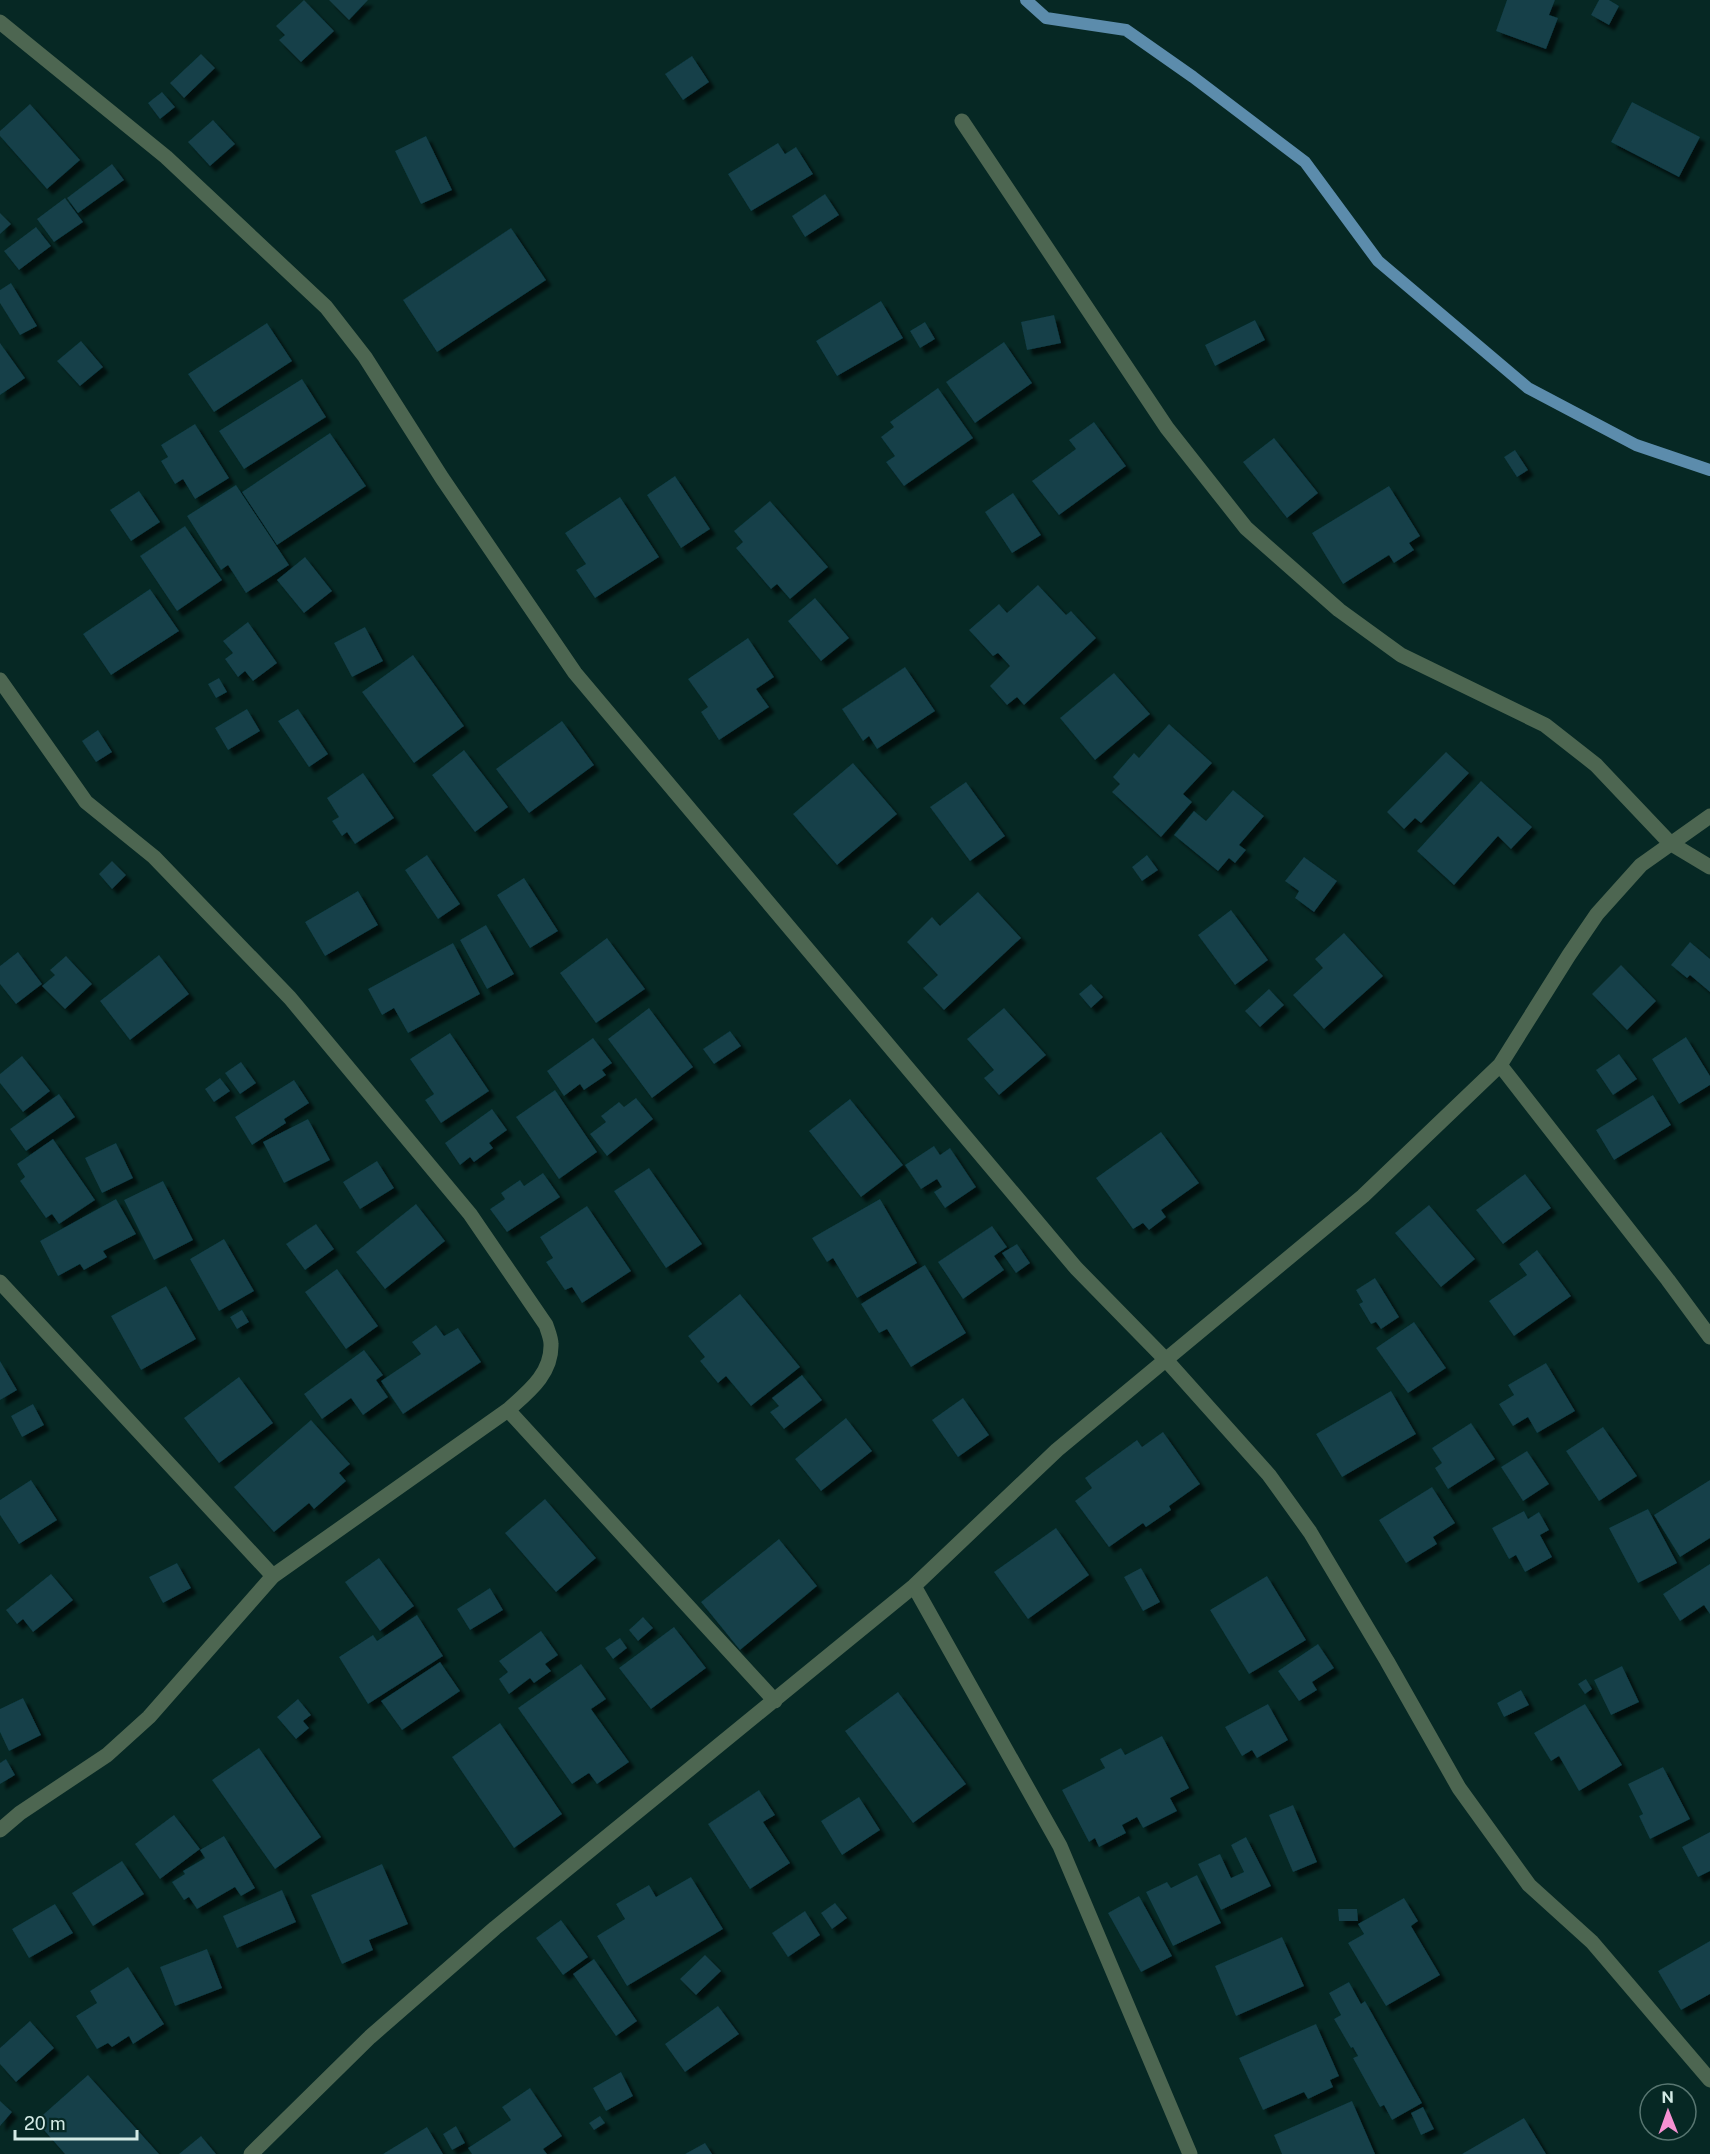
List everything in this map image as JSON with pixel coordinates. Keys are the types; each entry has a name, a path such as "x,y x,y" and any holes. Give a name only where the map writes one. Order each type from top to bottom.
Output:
{"street":[{"path":"0,21 166,157 326,307 365,357 442,478 575,673 1076,1268 1167,1361 1269,1474 1310,1532 1459,1788 1529,1885 1592,1942 1710,2080"},
{"path":"962,122 1167,428 1246,528 1339,610 1401,655 1545,725 1596,765 1670,843 1710,867"},
{"path":"0,680 86,802 154,857 290,998 470,1214 546,1325 551,1344 548,1365 537,1384 508,1410 273,1576 148,1717 107,1755 20,1813 0,1830"},
{"path":"251,2154 370,2037 495,1928 776,1701 914,1586 1057,1450 1363,1196 1500,1065 1597,914 1641,865 1710,816"},
{"path":"1500,1065 1710,1337"},
{"path":"0,1282 273,1576"},
{"path":"508,1410 776,1701"},
{"path":"914,1586 1060,1846 1190,2154"}],"building":[{"path":"304,0 334,31 301,62 279,40 285,35 276,26"},
{"path":"329,0 368,0 349,20"},
{"path":"1507,0 1555,0 1549,15 1558,18 1546,49 1496,31"},
{"path":"1599,0 1609,0 1619,6 1609,25 1591,15"},
{"path":"201,54 215,68 184,98 170,83"},
{"path":"692,56 709,82 683,100 665,74"},
{"path":"162,92 175,107 160,119 148,103"},
{"path":"1632,102 1700,137 1679,177 1611,142"},
{"path":"30,104 80,160 47,189 0,136 0,131"},
{"path":"213,120 235,144 210,166 188,142"},
{"path":"426,136 452,190 421,204 395,151"},
{"path":"778,143 785,154 796,147 813,174 751,211 728,174"},
{"path":"112,164 124,180 78,213 67,198"},
{"path":"825,194 839,215 805,237 792,216"},
{"path":"65,198 83,222 54,242 37,219"},
{"path":"0,213 11,224 0,234"},
{"path":"36,227 51,246 19,270 4,251"},
{"path":"511,228 546,280 437,352 403,300"},
{"path":"11,283 37,326 20,335 0,303 0,290"},
{"path":"881,301 903,338 837,376 816,341"},
{"path":"1054,315 1061,343 1027,350 1021,322"},
{"path":"1255,320 1265,340 1215,366 1205,345"},
{"path":"925,322 935,339 920,348 910,331"},
{"path":"267,323 292,361 214,412 188,374"},
{"path":"81,341 103,367 80,386 57,361"},
{"path":"1004,342 1032,383 975,423 946,382"},
{"path":"0,343 25,378 0,395"},
{"path":"302,379 326,417 244,469 219,431"},
{"path":"938,388 973,438 904,486 886,462 895,456 881,437 894,427 890,422"},
{"path":"1094,422 1126,466 1059,515 1032,481 1076,449 1069,440"},
{"path":"195,424 229,478 195,499 183,479 175,484 161,461 168,457 161,445"},
{"path":"330,433 366,486 277,545 242,492"},
{"path":"1274,438 1318,493 1287,518 1243,462"},
{"path":"1515,450 1528,470 1517,477 1504,457"},
{"path":"675,476 710,529 681,548 647,495"},
{"path":"236,485 289,565 246,593 228,565 221,570 187,516"},
{"path":"1389,486 1420,536 1409,543 1414,550 1394,563 1389,555 1343,584 1312,533"},
{"path":"139,491 160,522 131,541 110,510"},
{"path":"1013,493 1041,535 1012,553 985,512"},
{"path":"620,497 659,557 595,598 576,570 586,564 565,533"},
{"path":"770,501 828,567 790,599 777,584 771,589 736,548 743,542 734,531"},
{"path":"185,526 222,580 177,611 140,556"},
{"path":"305,557 332,591 304,613 277,580"},
{"path":"1038,585 1066,615 1071,611 1096,638 1024,705 1017,697 1007,705 990,686 1010,666 998,653 993,656 969,630 999,604 1007,613"},
{"path":"150,589 179,631 111,675 83,634"},
{"path":"815,598 849,638 821,661 788,621"},
{"path":"248,622 277,663 253,681 245,671 238,677 225,659 233,653 223,641"},
{"path":"365,627 383,661 352,677 334,643"},
{"path":"748,638 774,677 756,689 769,707 719,740 701,712 708,707 688,679"},
{"path":"413,655 464,726 414,763 362,692"},
{"path":"905,667 935,711 877,749 869,736 863,741 842,709"},
{"path":"1114,673 1150,714 1095,760 1060,718"},
{"path":"219,678 227,692 216,698 208,684"},
{"path":"247,709 260,731 228,750 215,728"},
{"path":"298,709 328,754 309,767 278,721"},
{"path":"562,721 594,765 529,813 496,769"},
{"path":"1169,724 1212,763 1183,794 1192,802 1161,837 1112,792 1120,784 1113,777 1134,753 1139,758"},
{"path":"98,730 112,752 96,762 82,741"},
{"path":"464,750 508,807 475,832 432,775"},
{"path":"1446,752 1469,773 1421,823 1415,818 1404,829 1387,812"},
{"path":"853,763 897,814 837,865 793,814"},
{"path":"363,773 394,818 355,844 347,832 342,836 332,821 339,817 327,798"},
{"path":"1481,781 1532,827 1511,849 1498,836 1454,885 1417,851"},
{"path":"966,782 1005,836 970,861 930,807"},
{"path":"1233,790 1264,816 1239,845 1246,850 1235,863 1229,858 1218,871 1174,835 1194,811 1206,821"},
{"path":"427,855 460,904 438,919 405,870"},
{"path":"1147,855 1158,870 1142,881 1132,867"},
{"path":"1304,857 1337,881 1314,912 1295,898 1299,891 1285,881"},
{"path":"112,861 126,875 112,889 99,874"},
{"path":"524,878 558,931 530,948 497,895"},
{"path":"358,891 378,925 325,956 305,922"},
{"path":"978,892 1021,938 944,1010 923,988 938,975 907,942 932,917 940,926"},
{"path":"1231,910 1268,960 1235,985 1198,935"},
{"path":"486,925 514,974 487,989 460,940"},
{"path":"1344,933 1383,976 1324,1029 1293,995 1323,968 1315,959"},
{"path":"607,938 645,989 596,1023 560,973"},
{"path":"1690,942 1710,959 1710,992 1690,975 1687,978 1671,965"},
{"path":"453,943 480,994 408,1033 394,1008 382,1015 368,989"},
{"path":"18,952 42,984 16,1004 0,984 0,966"},
{"path":"159,955 189,994 130,1040 100,1001"},
{"path":"66,956 92,984 65,1009 42,986 55,975 50,970"},
{"path":"1621,965 1656,1001 1627,1030 1592,994"},
{"path":"1091,984 1103,997 1091,1008 1079,994"},
{"path":"1269,989 1284,1005 1260,1027 1245,1011"},
{"path":"649,1008 693,1067 652,1098 608,1039"},
{"path":"1004,1008 1046,1055 999,1095 984,1078 994,1070 967,1039"},
{"path":"730,1031 741,1046 714,1064 703,1049"},
{"path":"450,1033 489,1091 441,1123 425,1100 434,1094 410,1059"},
{"path":"1686,1037 1710,1076 1710,1085 1679,1104 1652,1059"},
{"path":"593,1038 612,1063 602,1070 606,1075 584,1090 580,1084 564,1096 547,1071"},
{"path":"1619,1054 1637,1079 1613,1095 1596,1070"},
{"path":"22,1056 50,1091 23,1112 0,1083 0,1074"},
{"path":"241,1062 256,1083 240,1094 225,1073"},
{"path":"220,1078 230,1091 214,1102 205,1089"},
{"path":"294,1080 309,1103 284,1119 286,1123 252,1145 235,1117"},
{"path":"555,1090 597,1152 559,1179 516,1117"},
{"path":"59,1094 75,1117 26,1151 10,1129"},
{"path":"1653,1095 1671,1125 1614,1160 1596,1130"},
{"path":"636,1098 653,1119 607,1156 590,1134 606,1122 601,1116 619,1102 624,1107"},
{"path":"850,1099 903,1165 861,1197 809,1131"},
{"path":"492,1109 507,1130 489,1143 493,1148 474,1162 470,1157 460,1165 445,1143"},
{"path":"308,1119 330,1160 284,1183 263,1142"},
{"path":"1161,1132 1199,1183 1161,1210 1166,1217 1149,1230 1143,1223 1133,1229 1096,1178"},
{"path":"53,1139 95,1200 59,1224 52,1214 46,1218 20,1181 25,1177 17,1164"},
{"path":"116,1143 133,1178 102,1193 85,1158"},
{"path":"934,1146 940,1155 950,1148 976,1187 945,1208 934,1192 942,1187 937,1179 921,1189 905,1165"},
{"path":"377,1161 394,1188 360,1209 343,1182"},
{"path":"649,1168 702,1244 666,1268 614,1191"},
{"path":"543,1173 560,1197 507,1232 490,1209 505,1199 501,1193 520,1180 524,1186"},
{"path":"1525,1174 1551,1208 1503,1244 1476,1210"},
{"path":"163,1181 193,1240 154,1260 124,1200"},
{"path":"116,1199 136,1234 103,1251 107,1257 84,1270 80,1264 58,1276 40,1241"},
{"path":"880,1199 917,1263 857,1298 833,1258 827,1262 812,1238"},
{"path":"416,1204 445,1241 385,1289 356,1252"},
{"path":"1429,1205 1475,1259 1441,1287 1395,1233"},
{"path":"587,1206 631,1271 582,1303 572,1287 565,1290 546,1262 553,1258 540,1237"},
{"path":"316,1224 334,1249 305,1270 286,1244"},
{"path":"992,1226 1007,1247 994,1256 1004,1270 963,1299 938,1262"},
{"path":"224,1239 254,1291 219,1311 190,1259"},
{"path":"1017,1244 1030,1263 1016,1273 1002,1253"},
{"path":"1537,1250 1571,1296 1514,1336 1489,1301 1527,1275 1519,1264"},
{"path":"925,1265 966,1333 911,1367 887,1329 879,1333 861,1304"},
{"path":"337,1269 378,1326 346,1349 305,1292"},
{"path":"1375,1278 1399,1317 1381,1329 1376,1322 1371,1324 1359,1304 1363,1302 1356,1290"},
{"path":"166,1286 196,1339 141,1370 111,1316"},
{"path":"740,1294 800,1367 751,1406 726,1376 718,1383 700,1361 705,1357 688,1336"},
{"path":"242,1310 249,1322 237,1329 230,1317"},
{"path":"1414,1322 1446,1368 1408,1393 1376,1348"},
{"path":"436,1325 444,1336 458,1328 481,1362 403,1414 381,1381 421,1354 412,1342"},
{"path":"364,1350 383,1375 376,1380 388,1397 363,1415 351,1398 322,1419 304,1394"},
{"path":"0,1361 17,1390 0,1400"},
{"path":"1546,1363 1575,1411 1537,1433 1528,1417 1513,1426 1499,1404 1514,1395 1508,1385"},
{"path":"802,1375 822,1400 784,1429 770,1412 779,1406 772,1398"},
{"path":"239,1377 273,1423 219,1463 184,1418"},
{"path":"1391,1391 1416,1434 1342,1477 1316,1434"},
{"path":"963,1398 989,1435 958,1457 932,1420"},
{"path":"33,1404 44,1425 22,1437 11,1416"},
{"path":"846,1418 872,1451 821,1491 795,1459"},
{"path":"311,1420 350,1464 339,1473 346,1481 314,1509 309,1503 274,1532 234,1487"},
{"path":"1471,1423 1495,1459 1448,1489 1435,1468 1442,1463 1432,1448"},
{"path":"1603,1427 1637,1476 1599,1501 1566,1451"},
{"path":"1163,1432 1200,1484 1169,1506 1171,1510 1146,1527 1143,1523 1109,1547 1075,1501 1092,1488 1085,1478 1137,1440 1142,1447"},
{"path":"1527,1451 1549,1484 1523,1501 1501,1467"},
{"path":"31,1480 57,1520 19,1544 0,1515 0,1500"},
{"path":"1710,1480 1710,1538 1680,1557 1654,1515"},
{"path":"1432,1487 1455,1523 1433,1537 1437,1544 1406,1563 1379,1520"},
{"path":"545,1499 596,1558 556,1592 505,1533"},
{"path":"1648,1509 1677,1563 1638,1583 1609,1528"},
{"path":"1524,1511 1528,1519 1539,1512 1549,1530 1540,1535 1552,1557 1525,1572 1516,1555 1509,1559 1492,1528"},
{"path":"1056,1528 1089,1575 1028,1619 994,1572"},
{"path":"779,1539 817,1586 740,1650 701,1602"},
{"path":"379,1558 414,1606 380,1631 345,1582"},
{"path":"177,1563 191,1588 163,1603 149,1577"},
{"path":"1710,1564 1710,1614 1704,1605 1680,1621 1663,1594"},
{"path":"1141,1568 1160,1602 1143,1611 1124,1577"},
{"path":"51,1574 73,1600 33,1632 23,1619 17,1624 6,1610"},
{"path":"1267,1576 1306,1640 1249,1674 1210,1610"},
{"path":"490,1588 503,1610 470,1630 457,1609"},
{"path":"417,1615 443,1656 368,1704 339,1657 373,1635 377,1641"},
{"path":"643,1617 653,1628 638,1641 629,1630"},
{"path":"674,1627 706,1668 651,1709 619,1668"},
{"path":"541,1631 558,1655 545,1664 551,1671 534,1683 530,1678 509,1694 499,1679 508,1672 499,1661"},
{"path":"620,1638 627,1648 613,1659 605,1648"},
{"path":"1318,1644 1334,1668 1312,1682 1317,1690 1299,1701 1278,1671"},
{"path":"440,1662 460,1691 402,1730 381,1701"},
{"path":"581,1664 606,1699 591,1709 629,1762 597,1784 589,1773 572,1784 518,1708"},
{"path":"1622,1666 1639,1702 1611,1715 1594,1680"},
{"path":"1586,1679 1592,1689 1585,1694 1578,1684"},
{"path":"1521,1690 1529,1705 1504,1717 1497,1703"},
{"path":"898,1692 966,1784 913,1823 845,1731"},
{"path":"23,1698 41,1735 9,1751 0,1732 0,1709"},
{"path":"298,1699 311,1715 303,1721 309,1728 296,1739 277,1717"},
{"path":"1268,1704 1288,1740 1257,1758 1252,1750 1242,1756 1225,1727"},
{"path":"1585,1704 1622,1765 1579,1791 1559,1756 1551,1761 1534,1733"},
{"path":"500,1723 562,1814 514,1848 452,1757"},
{"path":"1162,1736 1189,1788 1170,1798 1177,1811 1143,1828 1137,1817 1122,1825 1126,1833 1099,1847 1095,1838 1089,1842 1062,1790 1105,1768 1100,1759 1121,1748 1125,1755"},
{"path":"259,1748 321,1837 275,1869 212,1780"},
{"path":"6,1759 15,1775 0,1784 0,1763"},
{"path":"1663,1767 1690,1819 1650,1839 1639,1816 1643,1814 1628,1784"},
{"path":"759,1790 775,1815 763,1822 790,1863 750,1889 708,1824"},
{"path":"859,1797 880,1830 842,1855 821,1821"},
{"path":"1293,1805 1317,1862 1293,1872 1269,1815"},
{"path":"174,1815 200,1849 160,1879 135,1844"},
{"path":"1710,1832 1710,1871 1698,1877 1682,1847"},
{"path":"224,1836 255,1888 241,1896 235,1887 197,1909 189,1897 184,1900 172,1882 185,1874 183,1871 205,1858 200,1850"},
{"path":"1246,1837 1271,1886 1221,1910 1198,1864 1220,1854 1231,1878 1244,1872 1231,1845"},
{"path":"122,1861 144,1894 93,1926 72,1893"},
{"path":"382,1864 408,1924 369,1940 373,1950 342,1964 311,1895"},
{"path":"1197,1875 1221,1923 1173,1946 1146,1892 1167,1882 1171,1888"},
{"path":"691,1877 723,1929 627,1986 597,1936 625,1919 616,1904 649,1885 656,1897"},
{"path":"282,1890 296,1922 237,1948 223,1916"},
{"path":"1139,1896 1172,1956 1141,1972 1108,1913"},
{"path":"1404,1898 1418,1921 1411,1926 1440,1975 1386,2006 1348,1943 1364,1934 1358,1924"},
{"path":"835,1903 847,1918 832,1929 821,1913"},
{"path":"55,1904 73,1933 29,1958 12,1929"},
{"path":"1338,1909 1357,1909 1358,1921 1339,1921"},
{"path":"805,1911 820,1935 788,1957 772,1933"},
{"path":"561,1920 588,1957 563,1975 536,1938"},
{"path":"1282,1937 1304,1986 1236,2016 1215,1966"},
{"path":"1710,1941 1710,1994 1681,2010 1658,1971"},
{"path":"207,1949 222,1988 175,2006 160,1967"},
{"path":"705,1955 721,1971 696,1995 680,1979"},
{"path":"594,1959 637,2021 616,2036 573,1974"},
{"path":"128,1967 164,2024 133,2044 129,2036 112,2047 108,2043 97,2049 76,2016 97,2003 90,1991"},
{"path":"1349,1982 1361,2004 1365,2001 1422,2103 1392,2120 1384,2105 1380,2107 1353,2058 1358,2056 1334,2019 1341,2015 1329,1993"},
{"path":"718,2006 739,2034 685,2072 665,2044"},
{"path":"30,2021 54,2048 16,2082 0,2064 0,2048"},
{"path":"1316,2024 1339,2076 1330,2080 1333,2087 1308,2099 1304,2092 1263,2110 1239,2058"},
{"path":"621,2072 633,2096 606,2111 593,2088"},
{"path":"88,2075 159,2154 65,2154 36,2121"},
{"path":"530,2088 562,2136 543,2149 547,2154 472,2154 468,2148 511,2120 502,2107"},
{"path":"0,2101 12,2112 0,2126"},
{"path":"1352,2101 1375,2154 1282,2154 1274,2135"},
{"path":"1423,2107 1434,2129 1421,2135 1411,2113"},
{"path":"600,2116 605,2123 594,2130 589,2123"},
{"path":"1524,2118 1546,2154 1462,2154"},
{"path":"456,2126 465,2143 452,2150 443,2134"},
{"path":"427,2127 443,2154 383,2154"},
{"path":"201,2136 216,2154 179,2154"},
{"path":"705,2143 712,2154 685,2154"}],"waterway":[{"path":"1026,0 1046,18 1126,30 1193,77 1305,162 1378,261 1528,388 1636,445 1710,470"}]}
